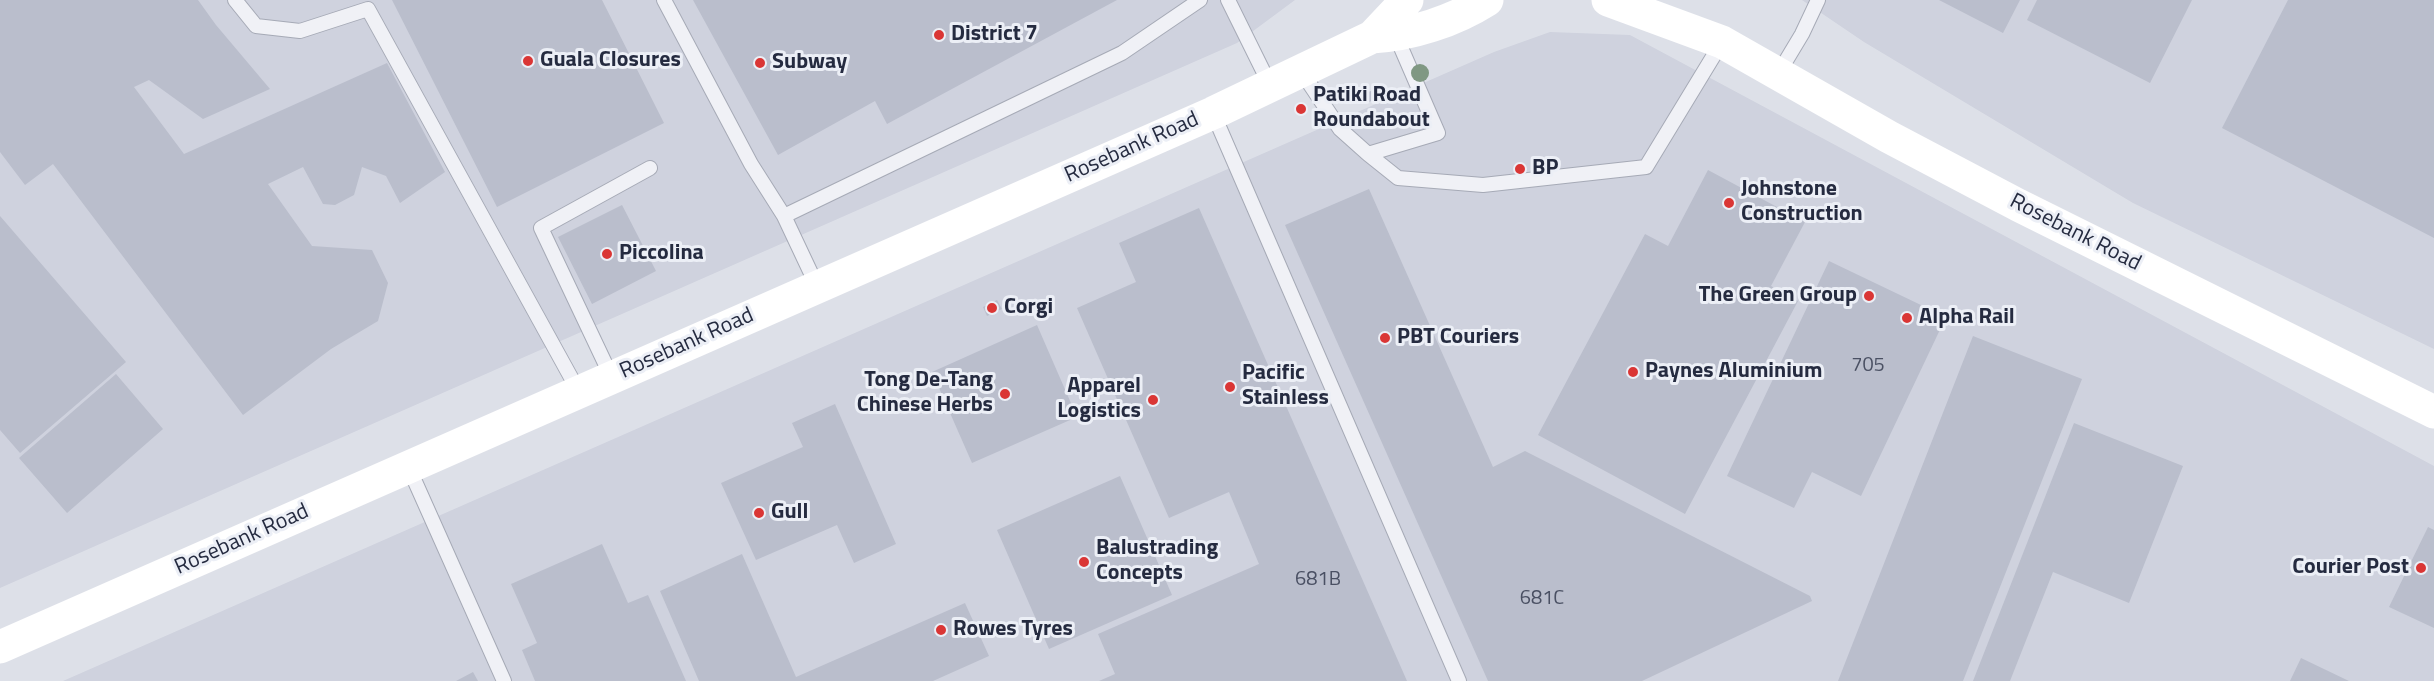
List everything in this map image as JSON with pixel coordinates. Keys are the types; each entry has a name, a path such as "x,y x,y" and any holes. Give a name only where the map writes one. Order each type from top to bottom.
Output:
{"main road":[{"name":"Rosebank Road","path":"1384,36 1407,0"},
{"name":"Rosebank Road","path":"0,647 1213,113 1301,71 1384,36 1467,12 1487,0"},
{"name":"Rosebank Road","path":"1608,0 1722,42 1889,137 2018,205 2434,412"},
{"name":"Rosebank Road","path":"1678,0 1722,42"}],"lane":[{"path":"235,0 256,26 300,31 368,9 579,392"},
{"path":"664,0 751,164 784,216 817,286"},
{"path":"784,216 1122,53 1200,0"},
{"path":"1228,0 1270,85"},
{"path":"1778,74 1802,34 1818,0"},
{"path":"1368,154 1438,133 1384,36"},
{"path":"1301,71 1340,129 1398,177 1483,185 1646,167 1722,42"},
{"path":"1213,113 1459,681"},
{"path":"612,378 541,228 650,168"},
{"path":"409,468 504,681"}],"shaded area":[{"path":"0,0 1295,0 1237,43 0,588"},
{"path":"1802,0 2434,0 2434,349 2133,203 1864,42"},
{"path":"1550,32 1630,35 2434,466 2434,681 63,681 1494,52"}],"building":[{"path":"0,0 198,0 270,89 203,119 149,80 134,87 184,154 387,63 445,172 400,203 386,176 362,167 354,195 335,205 323,204 303,167 268,184 312,246 372,250 388,283 378,321 331,349 243,415 53,164 25,185 0,152"},
{"name":"Guala Closures","path":"392,0 602,0 664,123 497,207"},
{"path":"693,0 1117,0 887,124 875,101 778,155"},
{"path":"1939,0 2020,0 2003,33"},
{"path":"2037,0 2192,0 2150,83 2027,20"},
{"path":"2288,0 2434,0 2434,238 2222,128"},
{"path":"1383,86 1387,94 1369,102 1366,93"},
{"path":"1708,170 1805,222 1771,286 1798,301 1685,514 1538,435 1645,234 1668,246"},
{"name":"PBT Couriers","path":"1369,189 1493,467 1525,451 1810,596 1812,601 1642,681 1488,681 1285,225"},
{"name":"Piccolina","path":"622,205 656,271 592,304 558,237"},
{"path":"1199,208 1407,681 1099,681 1115,674 1098,634 1259,564 1229,492 1169,518 1077,308 1136,282 1119,243"},
{"path":"0,216 126,362 20,453 0,430"},
{"path":"1829,261 1946,317 1861,496 1812,472 1794,508 1727,476"},
{"name":"Corgi","path":"997,300 1002,309 987,316 983,307"},
{"name":"Tong De-Tang Chinese Herbs","path":"1037,325 1077,417 972,463 932,372"},
{"path":"1973,336 2082,379 1963,681 1838,681"},
{"path":"116,374 163,429 67,513 19,458"},
{"path":"835,404 896,544 854,563 837,525 756,560 721,483 803,447 792,423"},
{"path":"2074,423 2183,466 2129,603 2053,572 2010,681 1973,681"},
{"name":"Balustrading Concepts","path":"1120,476 1172,595 1049,649 997,530"},
{"name":"Courier Post","path":"2428,527 2434,530 2434,628 2389,607"},
{"path":"602,544 628,603 648,595 686,681 535,681 522,650 537,643 511,584"},
{"path":"742,554 796,677 965,603 989,656 933,681 699,681 660,591"},
{"path":"2301,658 2349,681 2290,681"},
{"path":"473,672 478,681 456,681"}],"place":[{"name":"District 7","path":"939,35"},
{"name":"Guala Closures","path":"528,61"},
{"name":"Subway","path":"760,63"},
{"name":"Patiki Road Roundabout","path":"1301,109"},
{"name":"BP","path":"1520,169"},
{"name":"Johnstone Construction","path":"1729,203"},
{"name":"Piccolina","path":"607,254"},
{"name":"The Green Group","path":"1869,296"},
{"name":"Corgi","path":"992,308"},
{"name":"Alpha Rail","path":"1907,318"},
{"name":"PBT Couriers","path":"1385,338"},
{"name":"Paynes Aluminium","path":"1633,372"},
{"name":"Pacific Stainless","path":"1230,387"},
{"name":"Tong De-Tang Chinese Herbs","path":"1005,394"},
{"name":"Apparel Logistics","path":"1153,400"},
{"name":"Gull","path":"759,513"},
{"name":"Balustrading Concepts","path":"1084,562"},
{"name":"Courier Post","path":"2421,568"},
{"name":"Rowes Tyres","path":"941,630"}]}
